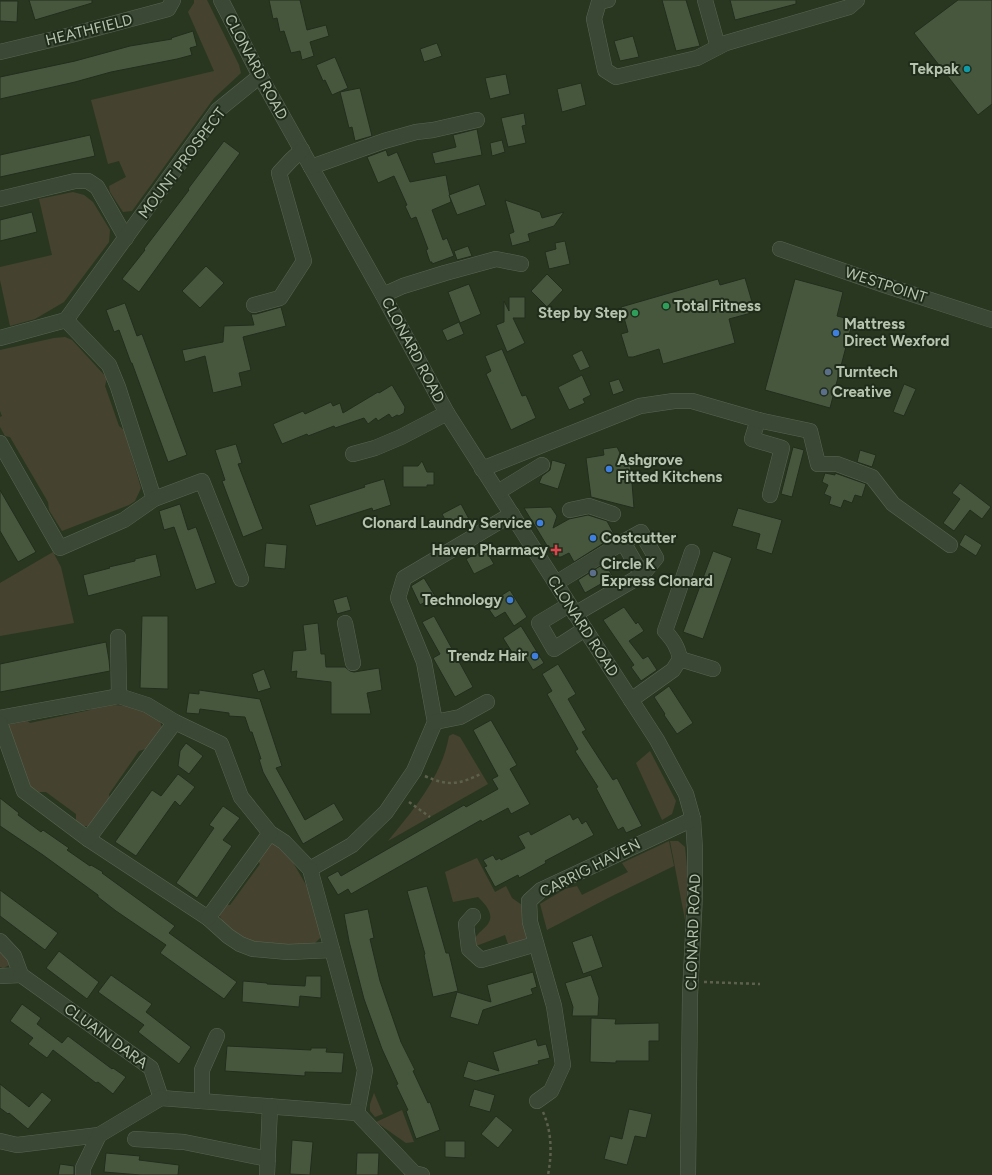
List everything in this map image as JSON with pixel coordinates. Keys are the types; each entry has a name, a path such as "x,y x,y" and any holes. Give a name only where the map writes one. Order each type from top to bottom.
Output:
{"street":[{"name":"HEATHFIELD","path":"0,52 168,9 173,0"},
{"name":"CLONARD ROAD","path":"221,0 260,76 383,295 447,413 657,740 686,794 693,818 695,849 688,1175"},
{"path":"608,0 599,2 594,18 605,70 616,77 698,58 726,43 849,7 857,0"},
{"path":"705,0 718,47"},
{"name":"MOUNT PROSPECT","path":"66,320 218,110 260,76"},
{"path":"311,167 384,141 416,132 433,130 477,120"},
{"path":"254,305 280,298 304,261 279,173 302,150"},
{"name":"MOUNT PROSPECT","path":"0,199 75,181 88,181 97,187 126,238"},
{"name":"WESTPOINT","path":"780,249 992,320"},
{"path":"383,295 403,286 496,259 521,264"},
{"path":"0,338 66,320 109,365 118,387 154,499"},
{"path":"482,469 640,406 674,401 692,401 758,420 810,432 818,464 837,464 872,477 894,504 950,545"},
{"path":"353,454 375,448 401,437 447,413"},
{"path":"758,420 752,439 782,448 770,495"},
{"path":"0,443 60,548 124,520 154,499 202,481 241,579"},
{"path":"498,492 542,465"},
{"path":"570,510 589,506 613,514"},
{"path":"310,870 352,845 386,812 414,771 435,722 424,662 398,598 404,578 512,514"},
{"path":"556,583 641,532 656,558 642,575 572,609 539,623 554,649 585,629"},
{"path":"623,542 642,575"},
{"path":"631,700 673,670 680,659 678,649 674,641 659,632 692,552"},
{"path":"345,623 352,662"},
{"path":"118,637 119,696"},
{"path":"680,659 713,669"},
{"path":"0,718 119,696 148,705 175,722 221,744 241,797 270,833 284,842 310,870 365,1070 356,1113"},
{"path":"435,722 460,717 487,702"},
{"path":"88,839 175,722"},
{"path":"0,723 24,791 88,839 208,918 228,936 240,944 253,949 288,952 332,950"},
{"name":"CARRIG HAVEN","path":"537,1101 551,1091 563,1065 554,1006 530,922 529,901 541,890 693,818"},
{"path":"208,918 270,833"},
{"path":"473,916 466,924 469,949 481,960 536,944"},
{"path":"0,941 14,956 21,976 0,976"},
{"name":"CLUAIN DARA","path":"21,976 151,1068 161,1098"},
{"path":"202,1101 202,1070 217,1036"},
{"path":"0,1141 18,1145 98,1135 161,1098 270,1106 356,1113 416,1174"},
{"path":"267,1175 270,1106"},
{"path":"83,1175 83,1168 98,1135"},
{"path":"135,1139 184,1142 268,1159"}],"path":[{"path":"414,771 433,780 450,784 463,782 482,774"},
{"path":"398,795 430,817"},
{"path":"691,981 760,984"},
{"path":"537,1101 546,1119 551,1139 548,1175"}],"shaded area":[{"path":"194,0 207,0 239,65 241,73 214,98 132,211 123,212 110,192 109,186 126,177 119,161 108,164 91,100 214,71 188,12 194,3"},
{"path":"73,192 84,195 93,202 110,230 109,242 64,302 35,319 10,326 0,280 0,267 52,255 39,199"},
{"path":"65,337 72,340 107,378 105,386 119,426 124,430 141,488 135,501 129,505 62,531 49,510 48,502 10,437 5,436 0,427 0,417 2,416 0,411 0,350"},
{"path":"53,552 61,567 74,623 0,636 0,583"},
{"path":"97,704 130,706 159,718 162,728 148,748 139,751 109,794 110,801 93,826 83,826 76,820 76,814 46,792 39,792 29,786 6,728 8,722 24,718 30,723 90,710"},
{"path":"453,734 460,737 488,784 388,841 416,805 433,779 440,765 449,736"},
{"path":"650,751 676,801 672,814 662,820 636,763"},
{"path":"669,841 674,866 547,930 540,904 565,889 577,886 582,895 628,872 622,863"},
{"path":"670,841 678,841 685,847 688,877 685,920"},
{"path":"270,843 277,843 291,859 309,890 322,936 313,945 252,944 224,924 219,915 224,904 230,905 260,864 257,859"},
{"path":"477,858 495,892 506,886 512,898 522,905 527,926 527,938 520,943 509,947 505,935 476,946 475,938 490,920 490,913 488,909 478,897 453,902 445,872"},
{"path":"0,948 3,950 10,965 3,968 0,967"},
{"path":"374,1093 383,1114 375,1117 370,1111 370,1104"},
{"path":"402,1110 414,1142 406,1143 376,1122"}],"building":[{"path":"29,0 92,0 92,3 35,20"},
{"path":"269,0 300,0 307,30 326,25 329,36 310,42 314,56 302,60 300,51 291,53 284,31 280,32 277,18 273,19"},
{"path":"662,0 686,0 700,46 676,51"},
{"path":"730,0 796,0 796,4 735,20"},
{"name":"Tekpak","path":"958,0 992,0 992,104 978,115 914,33"},
{"path":"0,1 18,1 17,22 0,21"},
{"path":"193,31 197,46 190,48 192,55 111,72 75,82 0,99 0,77 75,61 130,46 172,39 171,38"},
{"path":"633,36 639,57 620,61 614,41"},
{"path":"437,43 442,56 424,62 420,49"},
{"path":"335,57 348,88 332,95 325,80 323,81 316,65"},
{"path":"506,74 510,94 490,99 485,78"},
{"path":"581,83 586,105 562,112 557,89"},
{"path":"360,88 372,136 355,141 352,127 349,128 340,92"},
{"path":"524,113 526,125 522,126 526,143 508,147 501,118"},
{"path":"477,129 482,155 435,164 432,153 456,147 453,135"},
{"path":"90,135 95,156 0,177 0,155"},
{"path":"502,140 505,152 492,156 490,143"},
{"path":"224,141 240,153 139,292 122,279 145,250 144,249"},
{"path":"386,150 388,156 397,152 410,182 446,175 451,202 432,210 443,240 447,238 454,256 432,264 432,262 430,262 426,250 428,249 416,217 411,219 405,206 407,205 394,176 378,183 367,157"},
{"path":"479,184 486,205 457,215 449,195"},
{"path":"505,200 540,212 542,218 564,212 554,226 528,234 530,241 512,246 509,234 514,232"},
{"path":"32,212 37,232 0,241 0,220"},
{"path":"565,241 570,264 549,269 545,252 556,249 555,243"},
{"path":"468,246 472,256 457,260 454,251"},
{"path":"206,266 224,283 200,308 182,291"},
{"path":"547,274 563,290 547,307 531,291"},
{"path":"745,278 755,312 729,319 735,343 663,364 659,349 633,357 628,357 621,334 628,332 621,307 718,279 720,285"},
{"path":"795,279 843,292 837,316 853,320 830,408 765,390"},
{"path":"469,284 481,314 460,323 448,292"},
{"path":"509,297 525,297 525,318 513,318 525,343 507,352 496,325 504,322 504,301 509,311"},
{"path":"125,303 137,336 142,334 187,455 168,462 119,330 114,332 106,310"},
{"path":"281,307 286,326 243,337 251,370 239,373 242,386 213,393 205,356 185,362 182,350 223,342 224,326 254,325 251,314"},
{"path":"459,322 464,334 447,341 442,330"},
{"path":"502,349 522,396 526,395 536,418 511,430 486,374 491,371 485,356"},
{"path":"582,350 590,367 580,371 572,355"},
{"path":"582,375 591,395 583,399 585,403 569,410 558,387"},
{"path":"619,379 624,391 613,395 609,382"},
{"path":"904,384 916,389 904,416 893,412"},
{"path":"392,385 405,407 404,413 399,416 397,415 392,418 389,414 378,421 376,418 368,424 364,418 335,428 334,426 308,436 307,434 282,444 273,424 303,411 305,414 331,402 333,406 340,403 343,413"},
{"path":"236,444 242,463 238,464 263,529 243,537 222,481 225,480 215,450"},
{"path":"617,447 624,461 630,458 634,508 591,497 586,458 604,455 603,449"},
{"path":"793,447 804,450 792,497 781,494"},
{"path":"860,450 876,455 872,467 857,462"},
{"path":"552,460 566,464 558,489 539,483 542,476 550,470"},
{"path":"422,461 427,472 434,472 434,485 427,485 427,487 403,487 403,466 418,466"},
{"path":"825,473 835,475 835,473 866,484 862,497 855,495 852,503 844,500 841,508 829,504 831,497 824,494 828,485 822,482"},
{"path":"384,479 391,505 373,511 372,508 316,526 309,505 365,487 364,485"},
{"path":"960,483 991,507 982,519 970,510 954,531 943,523 960,499 952,493"},
{"path":"0,490 36,552 18,562 0,531"},
{"path":"180,504 188,530 196,527 216,583 196,590 174,527 164,530 159,511"},
{"path":"461,504 469,519 450,529 442,514"},
{"path":"551,507 557,516 553,528 569,519 588,515 607,521 615,536 574,562 569,553 561,557 554,557 524,508"},
{"path":"738,508 782,520 772,554 756,549 760,534 732,526"},
{"path":"965,534 982,545 976,556 959,545"},
{"path":"266,543 287,545 285,569 264,567"},
{"path":"485,549 494,564 474,574 466,559"},
{"path":"713,551 732,558 703,639 683,632"},
{"path":"156,554 161,576 88,596 83,575"},
{"path":"605,563 613,577 585,593 578,580"},
{"path":"424,578 435,596 420,605 411,586"},
{"path":"510,590 527,617 514,626 505,612 495,618 486,605"},
{"path":"347,596 351,610 337,614 333,600"},
{"path":"624,607 636,624 638,622 644,631 629,641 643,659 648,656 657,670 641,681 631,667 634,665 603,620"},
{"path":"142,616 168,616 168,689 140,688"},
{"path":"434,616 473,687 455,697 433,658 440,654 422,622"},
{"path":"318,623 321,654 325,654 326,667 345,667 354,672 379,668 382,690 367,693 371,714 331,714 331,682 296,678 297,671 291,672 293,651 306,650 303,625"},
{"path":"521,626 544,663 533,670 524,655 517,660 503,638"},
{"path":"106,642 110,671 0,692 0,664"},
{"path":"558,664 576,694 568,699 586,730 582,732 613,780 617,778 642,826 626,833 623,827 618,830 596,788 598,787 575,751 578,749 547,694 552,691 542,674"},
{"path":"264,669 271,688 258,692 252,674"},
{"path":"669,686 693,723 677,734 654,697"},
{"path":"199,690 260,699 282,766 276,768 305,820 334,803 344,820 303,844 263,772 259,759 261,759 252,732 250,732 245,717 229,716 229,713 200,709 199,714 186,713 189,693 199,694"},
{"path":"491,720 517,765 510,769 530,804 511,814 508,808 482,822 481,820 351,894 348,889 338,895 327,877 338,871 341,876 464,805 466,807 498,789 492,779 498,776 473,730"},
{"path":"186,743 203,756 189,774 178,766 180,751"},
{"path":"178,774 195,787 180,806 175,801 136,856 115,842 152,790 161,796"},
{"path":"0,798 19,813 18,815 41,832 43,830 69,848 67,850 90,866 91,865 103,872 102,873 175,926 169,933 237,982 224,999 160,953 166,945 116,911 98,897 98,895 0,826"},
{"path":"223,806 240,818 223,840 232,846 197,898 176,883 214,828 209,825"},
{"path":"570,814 573,820 578,817 582,824 586,821 594,835 545,861 546,863 519,878 518,875 495,887 484,867 487,866 483,860 493,855 496,860 500,858 501,860 525,848 518,836 529,831 531,835"},
{"path":"427,886 446,953 449,953 458,991 433,997 425,954 407,891"},
{"path":"0,890 58,933 45,950 0,916"},
{"path":"368,909 374,938 370,939 380,981 401,1042 415,1070 413,1071 428,1103 430,1102 440,1130 416,1139 406,1111 408,1110 396,1085 398,1084 382,1049 364,999 349,941 344,914"},
{"path":"592,935 603,967 583,974 572,942"},
{"path":"59,951 99,982 87,999 46,968"},
{"path":"533,972 537,987 531,989 533,994 483,1010 478,1025 450,1017 457,992 491,1002 487,985"},
{"path":"111,975 152,1004 146,1012 191,1047 179,1064 138,1032 144,1025 98,992"},
{"path":"591,975 599,998 598,1016 572,1016 573,1007 565,983"},
{"path":"306,976 321,976 321,998 300,996 299,1007 242,1002 243,981 305,986"},
{"path":"22,1004 41,1018 37,1024 62,1043 68,1036 112,1069 113,1068 126,1077 113,1094 53,1050 47,1058 28,1044 33,1038 10,1021"},
{"path":"591,1018 616,1019 615,1024 659,1023 659,1041 649,1041 649,1061 616,1061 616,1063 590,1062"},
{"path":"536,1039 538,1046 546,1044 550,1058 538,1061 539,1064 476,1081 463,1077 468,1061 499,1071 493,1052"},
{"path":"227,1046 311,1050 311,1048 327,1048 326,1052 344,1053 342,1073 305,1072 305,1076 225,1071"},
{"path":"0,1084 29,1107 42,1092 52,1100 28,1129 9,1113 8,1114 0,1108"},
{"path":"474,1089 495,1095 490,1112 469,1106"},
{"path":"629,1109 652,1114 646,1138 635,1136 627,1165 604,1159 610,1136 622,1139"},
{"path":"496,1116 513,1130 498,1148 481,1134"},
{"path":"292,1140 313,1142 310,1175 290,1174"},
{"path":"445,1141 465,1141 465,1158 445,1157"},
{"path":"106,1153 140,1156 139,1160 179,1165 178,1175 141,1175 104,1172"},
{"path":"357,1153 379,1153 378,1175 356,1175"},
{"path":"60,1164 74,1166 74,1175 58,1175"}],"place":[{"name":"Tekpak","path":"967,69"},
{"name":"Total Fitness","path":"666,306"},
{"name":"Step by Step","path":"635,313"},
{"name":"Mattress Direct Wexford","path":"836,333"},
{"name":"Turntech","path":"828,372"},
{"name":"Creative","path":"824,392"},
{"name":"Ashgrove Fitted Kitchens","path":"609,469"},
{"name":"Clonard Laundry Service","path":"540,523"},
{"name":"Costcutter","path":"593,538"},
{"name":"Haven Pharmacy","path":"556,550"},
{"name":"Circle K Express Clonard","path":"593,573"},
{"name":"Technology","path":"510,600"},
{"name":"Trendz Hair","path":"535,656"}]}
